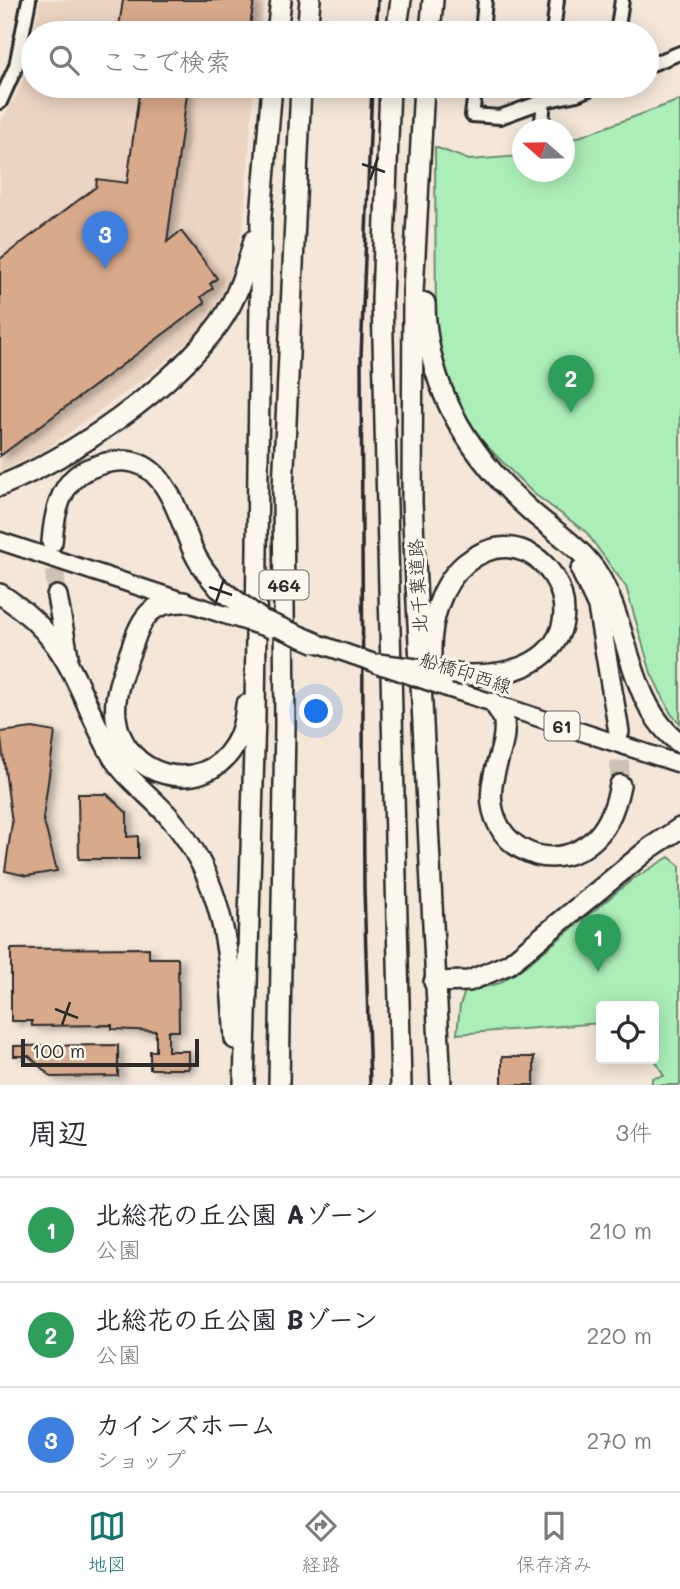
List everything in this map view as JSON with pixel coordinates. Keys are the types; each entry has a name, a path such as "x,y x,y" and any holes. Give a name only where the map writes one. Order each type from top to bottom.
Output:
{"highway":[{"path":"278,21 281,0"},
{"path":"308,21 310,0"},
{"path":"398,21 401,0"},
{"path":"431,21 433,0"},
{"name":"464","path":"244,1085 255,716 261,216 271,98"},
{"name":"464","path":"279,1085 285,726 284,489 300,98"},
{"name":"北千葉道路","path":"390,98 382,299 401,1085"},
{"path":"424,98 425,320 433,366 451,415 472,447 506,488 575,547 596,571 618,614 642,694 662,726 680,743"},
{"name":"北千葉道路","path":"424,98 413,292 412,490 441,1085"},
{"path":"0,486 66,454 155,388 193,354 219,324 236,295 261,216"},
{"path":"52,542 57,506 66,487 82,471 104,462 124,461 143,466 156,473 173,496 192,549 204,571 219,588 262,620 316,643"},
{"path":"184,602 167,602 153,608 140,622 118,690 115,715 119,737 132,757 143,766 177,777 199,774 217,765 234,746 244,720 248,689 251,533 257,486"},
{"path":"536,515 575,561 598,607 619,732"},
{"path":"378,664 463,675 492,676 520,670 540,659 555,643 565,609 562,591 552,571 533,555 511,548 476,555 457,571 438,609 431,638 436,860 431,883"},
{"path":"0,594 23,609 69,660"},
{"path":"57,596 69,660 111,755 172,820 200,858 214,889 223,924 230,974 238,1085"},
{"path":"494,704 504,719 505,736 493,776 493,814 499,829 510,841 526,851 547,857 570,854 584,848 606,824 620,785"},
{"path":"434,982 469,981 509,964 650,848 680,828"}],"main road":[{"name":"船橋印西線","path":"0,541 680,764"}],"street":[{"path":"25,21 29,0"},
{"path":"483,21 485,0"},
{"path":"554,21 557,0"},
{"path":"619,21 622,0"},
{"path":"0,102 16,66 21,41"},
{"path":"659,61 680,53"},
{"path":"474,98 472,115 500,117 558,98"},
{"path":"542,119 544,98"}],"shaded area":[{"path":"40,0 265,0 261,21 36,21"},
{"path":"21,86 21,98 253,98 243,228 228,283 214,309 197,333 149,375 42,452 0,472 0,124"}],"green space":[{"path":"680,100 680,723 671,714 651,673 626,587 586,532 533,493 471,430 454,395 436,333 435,147 469,160 512,157 512,182 575,182 575,138"},
{"path":"669,857 680,866 680,1085 652,1085 652,1078 664,1076 657,1064 659,1001 596,1001 596,1023 457,1034 460,1005 465,992 500,983 532,961 633,879"}],"building":[{"path":"123,0 254,0 251,21 120,21"},
{"path":"138,98 187,98 167,242 181,231 217,278 210,284 213,288 201,297 205,303 0,456 0,259 96,187 97,179 127,183"},
{"path":"33,728 55,732 43,818 57,871 27,876 5,871 12,823 0,732"},
{"path":"78,794 107,794 127,813 127,837 138,836 138,859 79,859"},
{"path":"149,948 149,958 178,958 179,1031 168,1031 168,1051 189,1051 189,1069 150,1069 150,1051 156,1051 156,1031 112,1029 112,1025 32,1026 32,1021 11,1021 11,949"},
{"path":"118,1045 118,1076 51,1077 29,1056 14,1056 14,1046"},
{"path":"502,1057 534,1057 534,1085 502,1085"}],"tunnel":[{"path":"52,542 57,596"},
{"path":"619,732 620,785"}],"railway":[{"path":"377,21 378,0"},
{"path":"370,1085 364,888 361,357 372,98"}],"place":[{"name":"カインズホーム","path":"105,269"},
{"name":"北総花の丘公園 Bゾーン","path":"571,413"},
{"name":"北総花の丘公園 Aゾーン","path":"598,972"}]}
